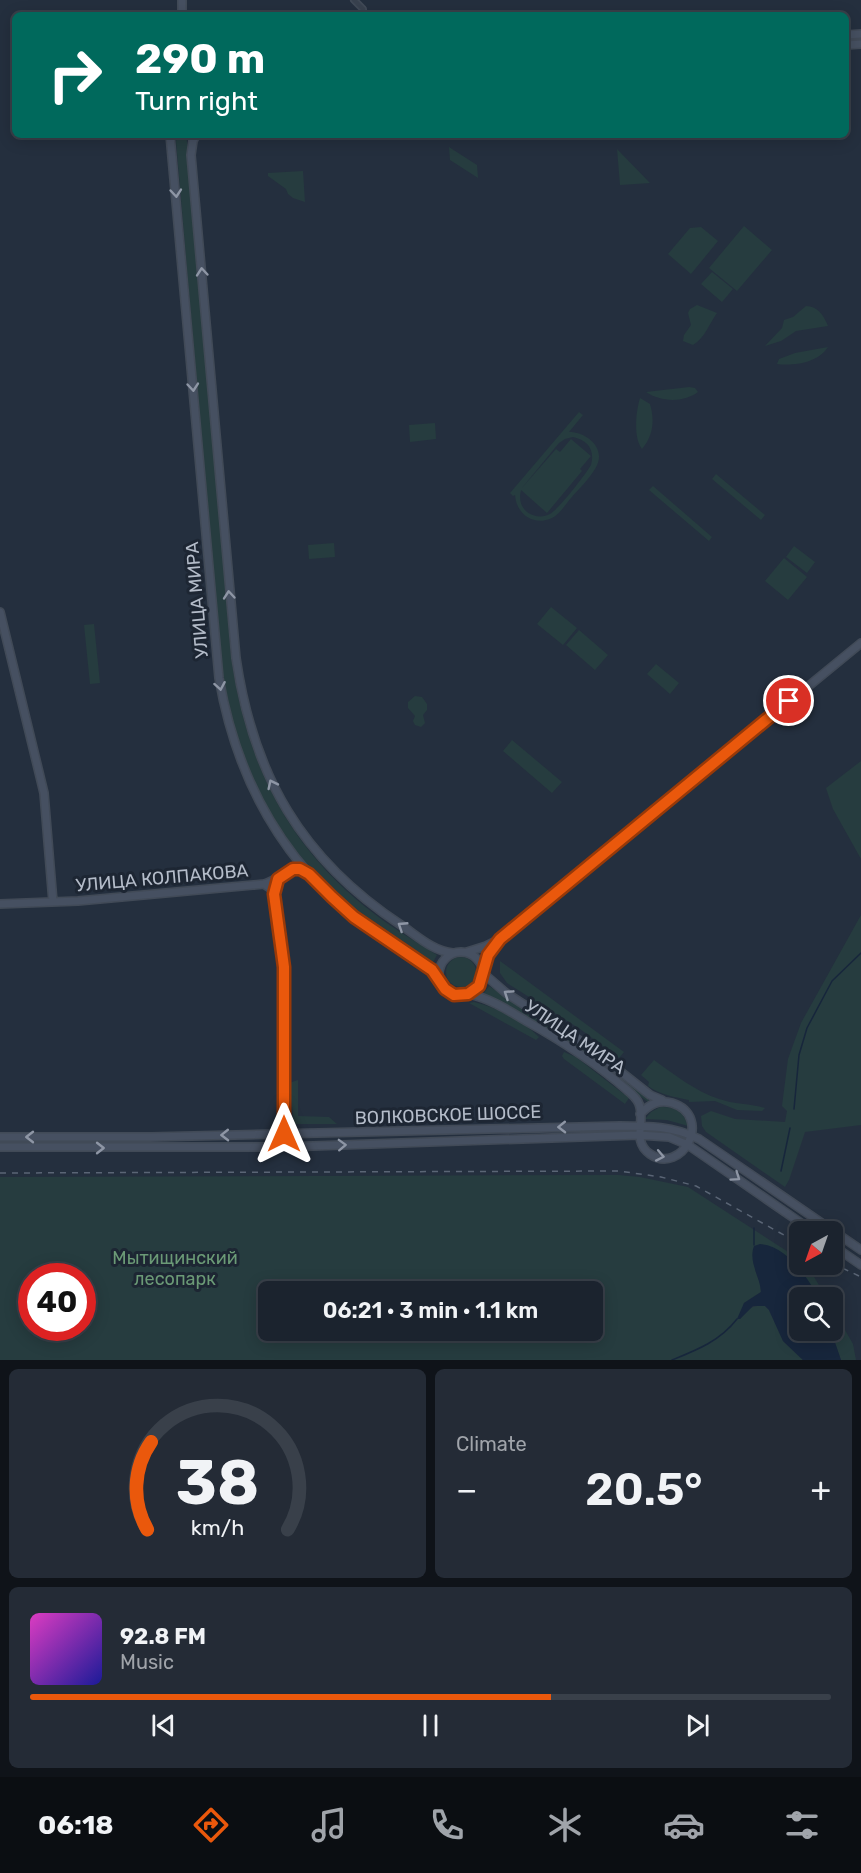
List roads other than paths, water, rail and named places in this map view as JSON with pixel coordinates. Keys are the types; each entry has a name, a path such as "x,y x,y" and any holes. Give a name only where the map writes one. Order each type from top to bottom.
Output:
{"main road":[{"name":"УЛИЦА МИРА","path":"170,138 219,678 229,725 243,768 268,818 309,874 354,917 428,968 439,979"},
{"name":"УЛИЦА МИРА","path":"194,138 191,155 236,658 246,718 263,766 278,797 293,821 323,859 342,880 374,907 438,949 453,953"},
{"name":"УЛИЦА КОЛПАКОВА","path":"0,612 44,793 53,902 123,898 264,884 274,894"},
{"path":"500,939 488,955 479,986 468,994 459,996 450,993 441,985 439,979 441,965 453,953 467,952 500,939 861,643"},
{"path":"264,884 278,879 286,872 291,861 289,849"},
{"path":"286,872 297,869 309,874"},
{"path":"278,879 274,894 284,967 284,1147"},
{"path":"0,904 53,902"},
{"path":"467,952 479,960 484,972"},
{"name":"УЛИЦА МИРА","path":"484,972 506,993 565,1030 650,1095 680,1106 692,1122 691,1135"},
{"name":"УЛИЦА МИРА","path":"468,994 488,1000 516,1015 595,1064 634,1097 639,1104 640,1114"},
{"path":"664,1101 650,1105 640,1114 639,1135 642,1147 649,1154 659,1158 668,1158 677,1155 688,1145 691,1135"},
{"name":"ВОЛКОВСКОЕ ШОССЕ","path":"0,1137 152,1137 640,1126 671,1128 691,1135 732,1161 861,1250"},
{"name":"ВОЛКОВСКОЕ ШОССЕ","path":"0,1147 284,1147 639,1135 669,1137 688,1145 798,1221"},
{"path":"843,1253 861,1265"}],"street":[{"path":"354,0 363,12"}],"water":[{"path":"760,1244 769,1246 787,1256 789,1258 789,1275 804,1275 812,1287 789,1287 789,1341 834,1341 841,1360 803,1360 783,1341 765,1306 753,1306 740,1319 737,1319 744,1303 761,1292 752,1258 754,1246"}],"waterway":[{"path":"794,1109 799,1055 807,1028 832,981 861,953"},
{"path":"781,1171 790,1128"},
{"path":"754,1228 754,1245"},
{"path":"672,1360 716,1339 737,1319"}],"railway":[{"path":"0,1173 619,1171 661,1177 696,1186 789,1238"},
{"path":"843,1268 861,1277"}],"park label":[{"name":"Мытищинский лесопарк","path":"175,1268"}]}
